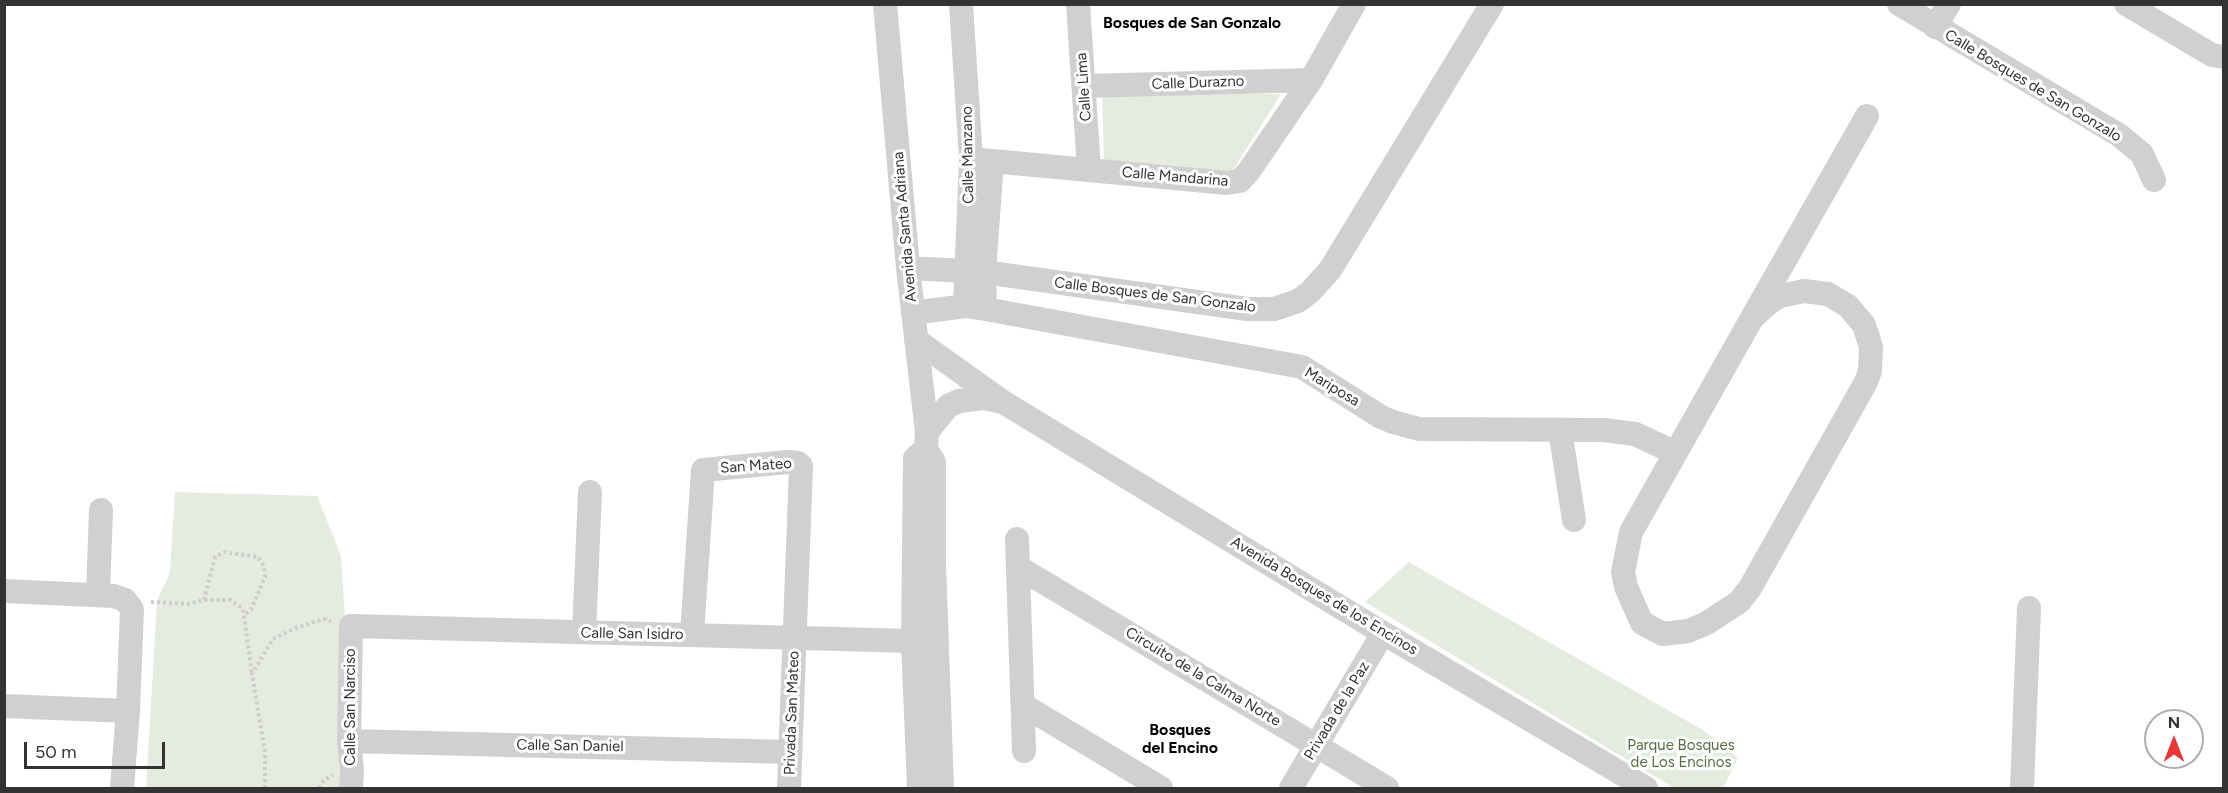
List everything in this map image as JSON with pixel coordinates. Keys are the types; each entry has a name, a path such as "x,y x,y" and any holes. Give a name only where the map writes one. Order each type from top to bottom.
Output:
{"street":[{"name":"Avenida Santa Adriana","path":"885,4 926,441 934,462 934,563 942,789"},
{"name":"Calle Manzano","path":"961,4 982,160 975,308"},
{"name":"Calle Lima","path":"1078,4 1089,170"},
{"name":"Calle Mandarina","path":"982,160 1227,183 1240,181 1311,80 1354,4"},
{"name":"Calle Bosques de San Gonzalo","path":"908,268 976,271 1247,309 1274,309 1298,301 1310,292 1330,270 1492,4"},
{"name":"Calle Bosques de San Gonzalo","path":"1899,4 1928,16 2119,135 2142,154 2154,180"},
{"path":"1928,16 1949,4"},
{"path":"2130,6 2218,56"},
{"name":"Calle Durazno","path":"1084,86 1311,80"},
{"path":"1752,318 1780,296 1804,291 1828,294 1848,306 1864,325 1871,347 1870,371 1866,382 1750,588 1739,602 1707,623 1688,631 1663,634 1642,623 1626,587 1623,573 1631,532 1752,318 1867,116"},
{"name":"Mariposa","path":"913,313 975,308 1302,367 1381,417 1419,429 1431,431 1604,430 1635,434 1676,453"},
{"name":"Avenida Bosques de los Encinos","path":"916,340 1003,402 1383,633 1646,789"},
{"name":"Avenida Bosques de los Encinos","path":"926,441 948,406 959,401 983,398 1003,402"},
{"path":"1560,430 1574,520"},
{"path":"919,789 913,641 915,458 926,441"},
{"name":"San Mateo","path":"692,635 703,470 794,462 801,466 794,638"},
{"path":"584,632 590,492"},
{"path":"98,594 101,510"},
{"path":"1017,539 1024,751"},
{"name":"Circuito de la Calma Norte","path":"1018,567 1387,789"},
{"path":"4,591 98,594 114,596 128,605 128,711 122,789"},
{"path":"2022,789 2029,608"},
{"name":"Calle San Isidro","path":"351,626 913,641"},
{"name":"Calle San Narciso","path":"351,626 349,741 351,789"},
{"name":"Privada de la Paz","path":"1291,789 1383,633"},
{"name":"Privada San Mateo","path":"789,789 794,638"},
{"path":"1023,705 1161,789"},
{"path":"4,706 128,711"},
{"name":"Calle San Daniel","path":"349,741 790,752"}],"path":[{"path":"204,600 215,556 225,552 258,557 264,566 265,577 251,610 244,615"},
{"path":"128,605 152,602 188,604 204,600 230,600 243,609 265,752 265,789"},
{"path":"252,674 273,639 296,628 324,620 351,626"}],"green space":[{"path":"1102,90 1281,94 1228,178 1104,162"},
{"path":"175,492 317,496 341,556 346,633 339,788 146,788 157,601 170,572"},
{"name":"Parque Bosques de Los Encinos","path":"1409,562 1703,730 1738,758 1723,788 1674,788 1365,602"}],"district":[{"name":"Bosques de San Gonzalo","path":"1192,23"},
{"name":"Bosques del Encino","path":"1180,739"}]}
